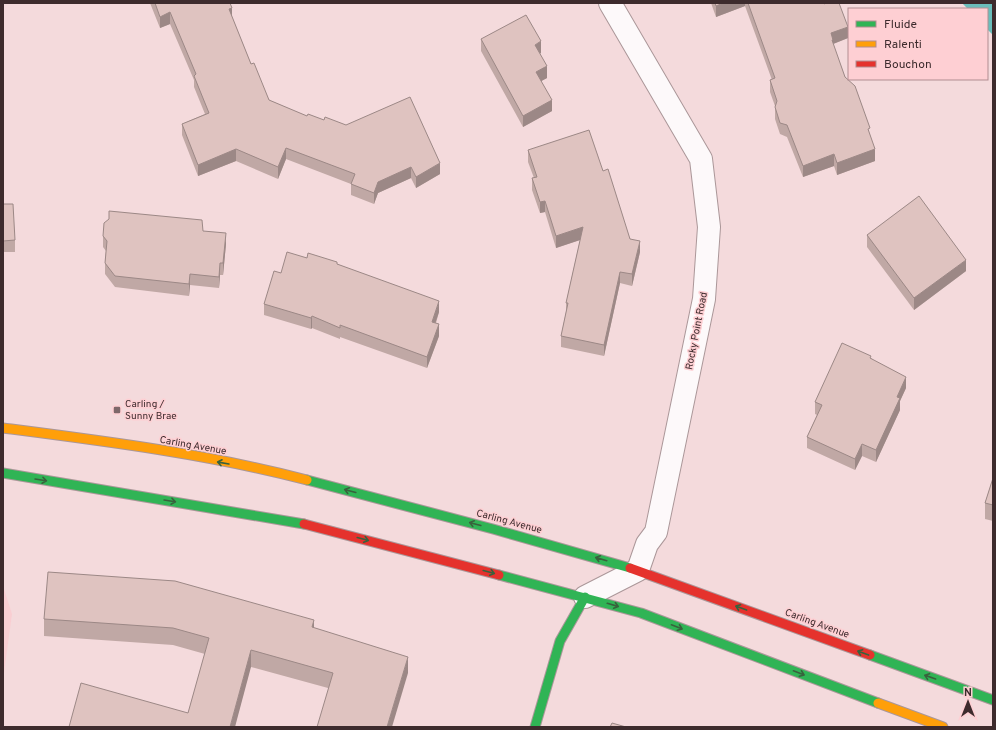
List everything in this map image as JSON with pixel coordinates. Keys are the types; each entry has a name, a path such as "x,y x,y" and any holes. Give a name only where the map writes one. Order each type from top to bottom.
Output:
{"main road":[{"name":"Carling Avenue","path":"3,428 111,442 276,472 485,527 638,570 993,700"},
{"path":"3,473 298,522 585,597 640,613 943,727"},
{"path":"535,727 560,641 585,597"}],"street":[{"name":"Rocky Point Road","path":"610,3 701,159 709,227 704,299 656,532 647,544 638,570"},
{"path":"585,597 638,570"}],"shaded area":[{"path":"3,586 12,614 3,680"}],"water":[{"path":"962,3 993,3 993,35 988,30 988,8 967,8"}],"building":[{"path":"155,3 230,3 232,8 229,9 251,64 254,63 269,100 307,116 308,114 324,120 325,117 346,125 410,97 440,163 416,177 411,167 378,182 374,193 351,184 355,174 286,148 278,167 236,149 198,165 182,124 209,113 194,76 196,74 170,12 160,17"},
{"path":"715,3 723,3 716,6"},
{"path":"748,3 839,3 848,27 831,33 832,40 845,77 855,86 870,128 868,129 875,149 837,163 834,154 803,166 787,125 780,123 775,107 777,101 770,80 775,78"},
{"path":"526,15 541,41 535,45 547,66 536,72 552,100 523,116 481,39"},
{"path":"589,130 603,171 608,169 630,239 640,241 632,274 620,272 604,345 561,336 568,303 566,303 583,227 556,236 545,201 540,202 532,178 537,177 528,150"},
{"path":"919,196 966,260 914,298 867,235"},
{"path":"3,204 13,204 15,240 3,241"},
{"path":"109,211 202,220 203,231 226,233 223,263 220,263 219,277 190,274 189,284 115,276 105,263 107,241 103,236 104,223 109,219"},
{"path":"287,252 307,258 308,253 337,262 337,264 439,301 432,322 439,324 427,357 340,325 340,328 312,316 311,318 264,304 274,271 281,273"},
{"path":"842,343 871,356 870,358 906,377 897,397 900,398 876,450 862,444 855,459 807,437 822,405 815,402"},
{"path":"993,478 993,505 985,503"},
{"path":"48,572 175,581 314,620 312,627 408,657 387,727 317,727 333,673 251,650 230,727 69,727 81,683 188,713 209,638 173,628 44,619"},
{"path":"612,723 626,727 610,727"}],"traffic: fast":[{"path":"3,473 304,524"},
{"path":"307,480 493,529 630,568"},
{"path":"499,575 641,613 878,703"},
{"path":"535,727 560,641 585,597"},
{"path":"870,655 993,700"}],"traffic: slow":[{"path":"3,428 156,449 232,463 307,480"},
{"path":"878,703 943,727"}],"traffic: jam":[{"path":"304,524 499,575"},
{"path":"630,568 870,655"}],"place":[{"name":"Carling / Sunny Brae","path":"117,410"}]}
